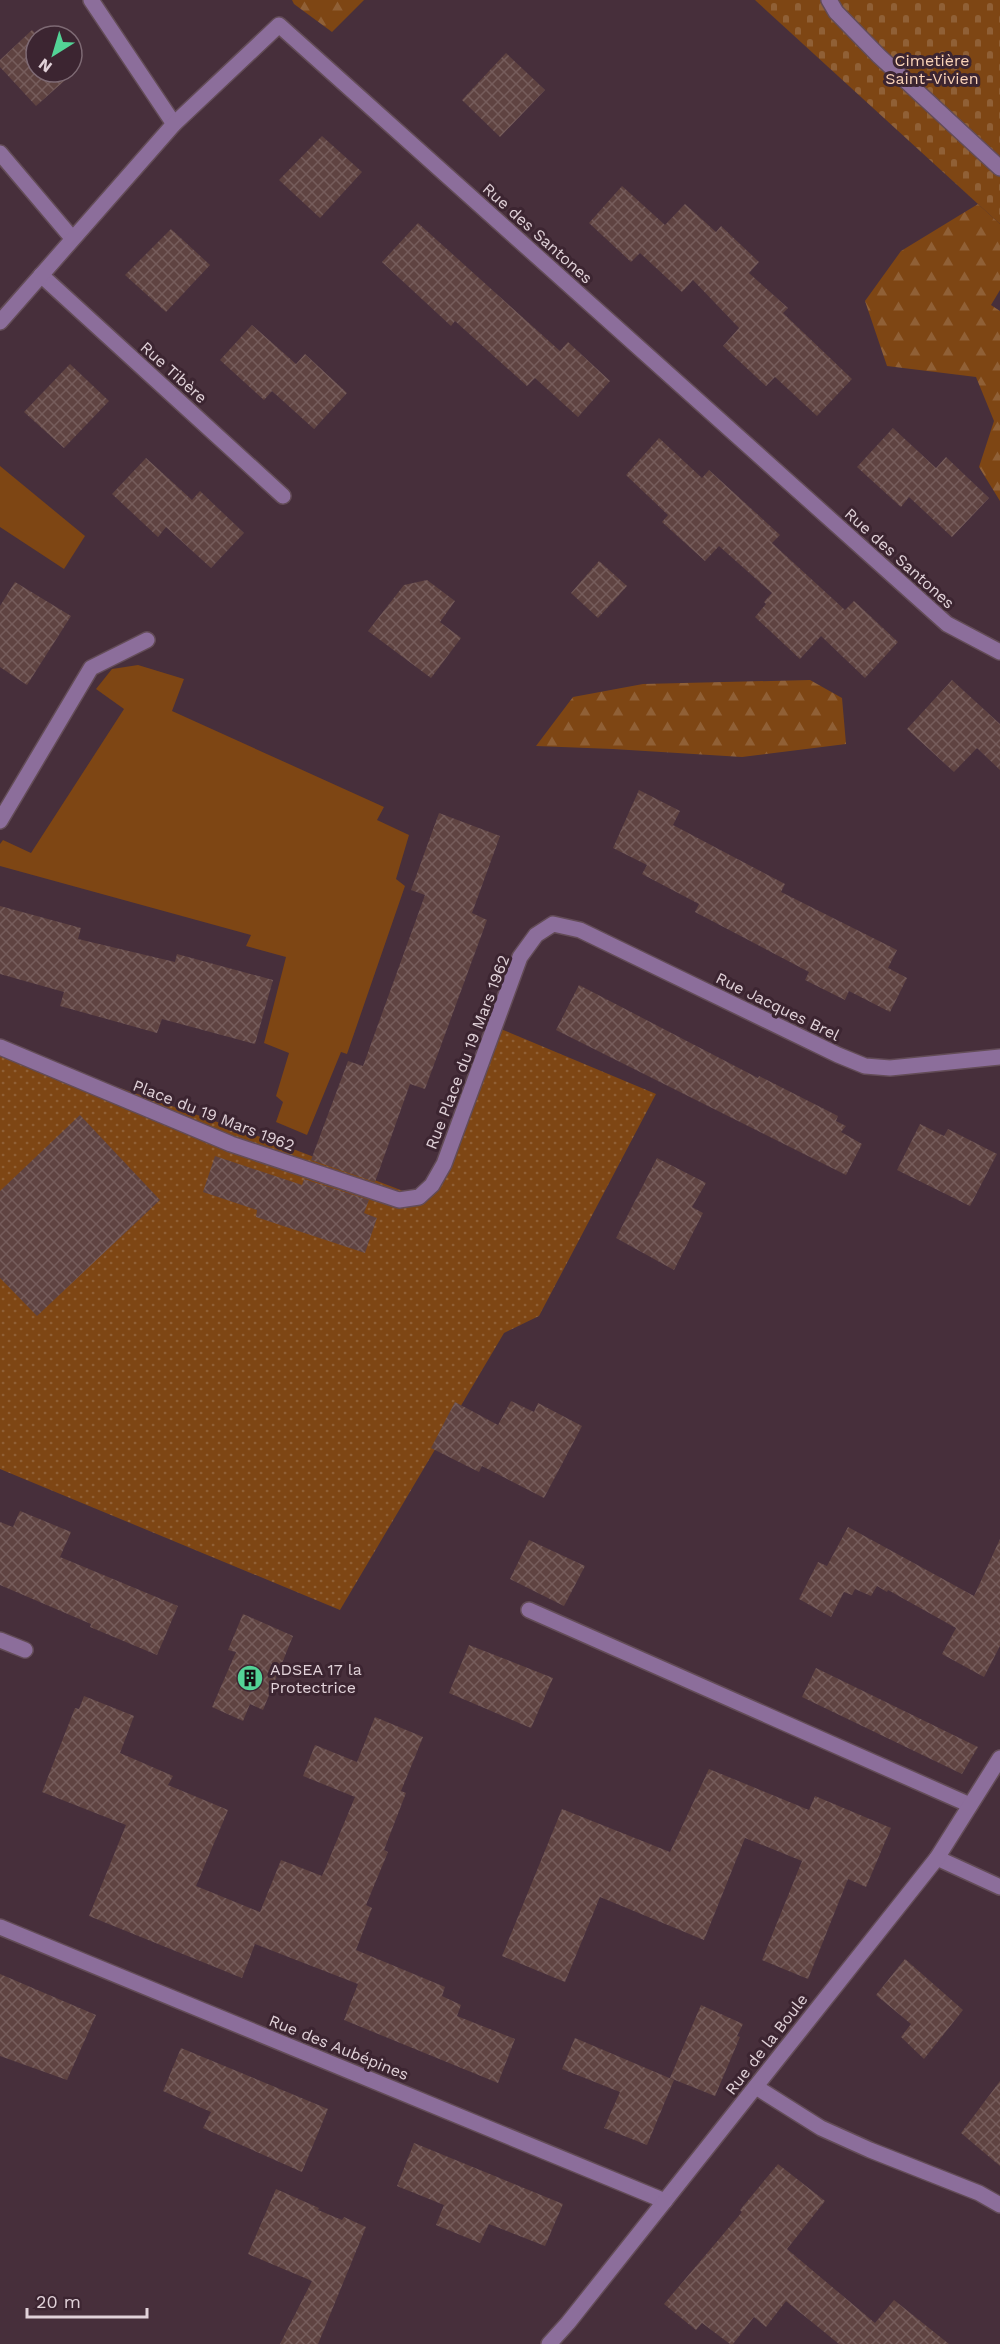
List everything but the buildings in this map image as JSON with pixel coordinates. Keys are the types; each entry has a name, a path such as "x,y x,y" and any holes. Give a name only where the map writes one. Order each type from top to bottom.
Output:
{"street":[{"path":"0,322 174,124 91,0"},
{"path":"829,0 836,12 879,56 1000,168"},
{"name":"Rue des Santones","path":"174,124 279,25 947,624 1000,652"},
{"path":"0,153 72,238"},
{"name":"Rue Tibère","path":"41,275 283,496"},
{"path":"0,821 91,668 147,640"},
{"name":"Rue Jacques Brel","path":"553,924 580,930 865,1066 891,1068 1000,1057"},
{"name":"Rue Place du 19 Mars 1962","path":"419,1197 432,1185 444,1164 520,957 536,935 553,924"},
{"name":"Place du 19 Mars 1962","path":"0,1047 231,1144 399,1200 419,1197"},
{"path":"528,1610 970,1805"},
{"path":"0,1640 25,1650"},
{"name":"Rue de la Boule","path":"549,2344 937,1858 1000,1758"},
{"path":"937,1858 1000,1887"},
{"name":"Rue des Aubépines","path":"0,1927 664,2201"},
{"path":"756,2087 821,2128 870,2150 980,2193 1000,2205"}],"green space":[{"path":"292,0 364,0 332,32 294,4"},
{"name":"Cimetière Saint-Vivien","path":"755,0 1000,0 1000,224 978,204"},
{"path":"978,204 1000,224 1000,290 991,305 1000,311 1000,501 979,467 994,421 976,377 887,366 865,301 901,251"},
{"path":"0,466 85,536 64,569 0,527"},
{"path":"138,665 184,679 172,711 384,807 377,820 409,835 396,879 405,886 347,1054 341,1052 307,1135 276,1122 283,1102 276,1096 289,1053 264,1043 286,957 246,946 251,935 0,866 0,844 3,840 31,853 124,709 96,689 112,669"},
{"path":"810,680 842,698 846,744 742,757 536,746 573,697 643,684"},
{"path":"496,1027 656,1094 539,1316 504,1333 340,1610 0,1469 0,1046 272,1141 419,1197 432,1185"}],"place":[{"name":"ADSEA 17 la Protectrice","path":"250,1678"}]}
